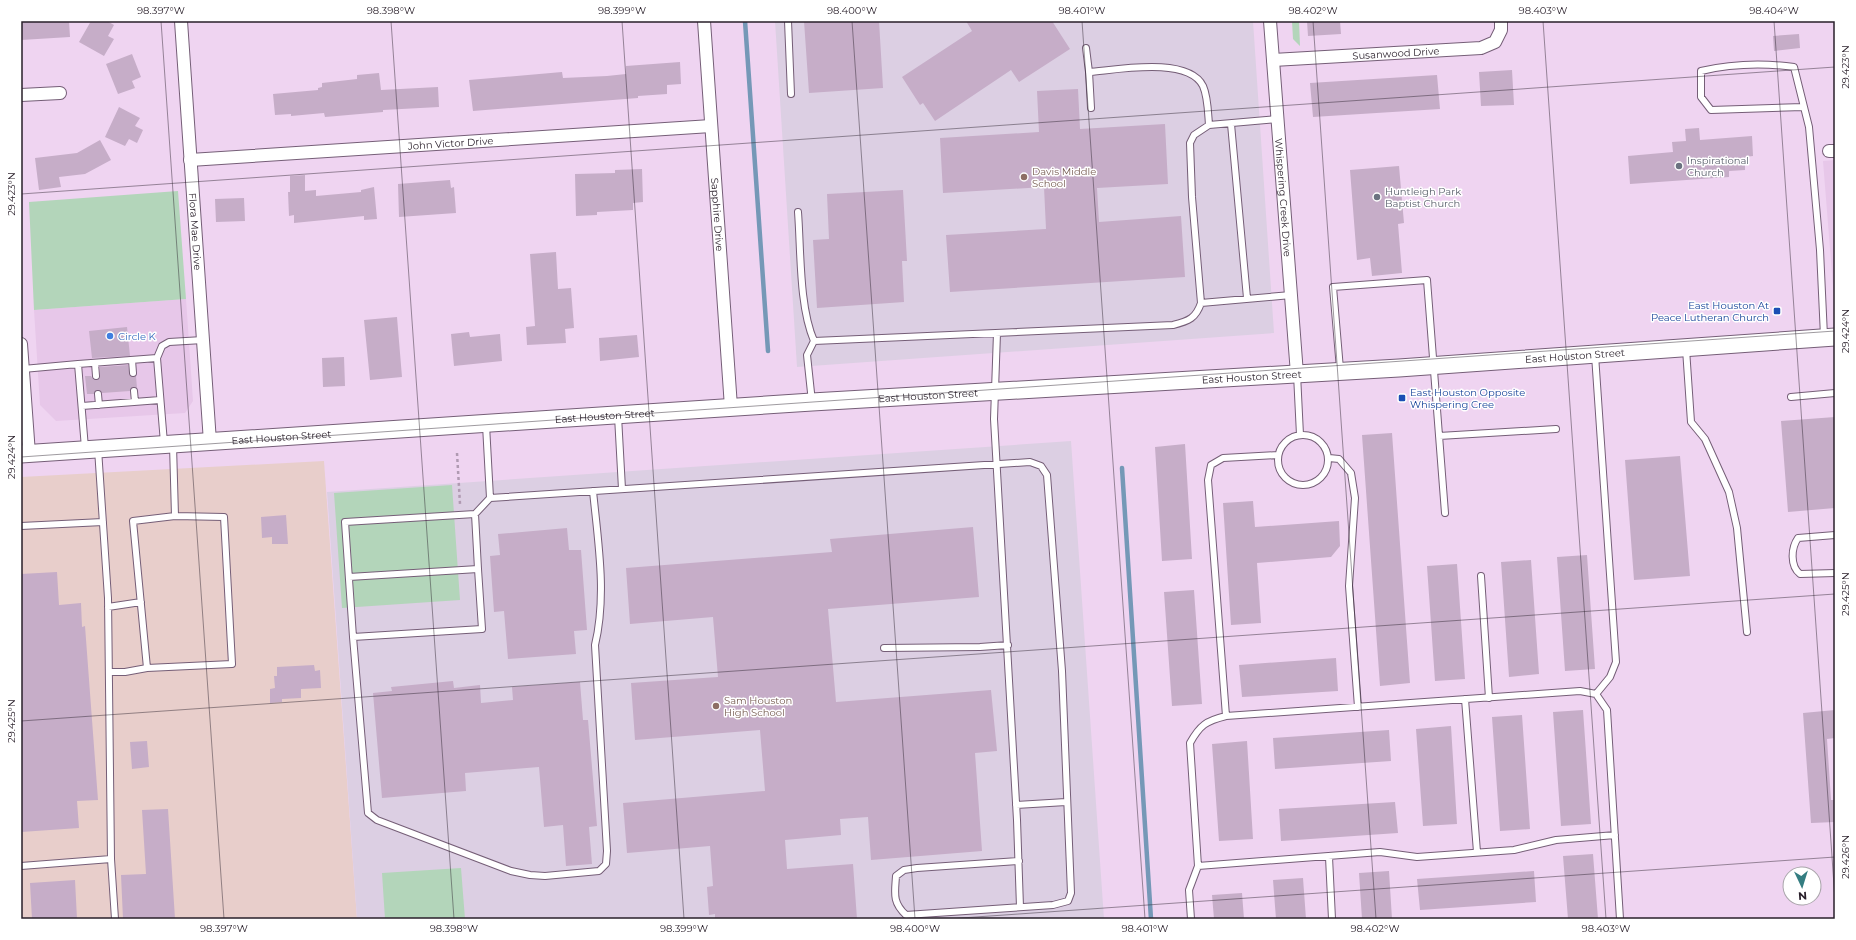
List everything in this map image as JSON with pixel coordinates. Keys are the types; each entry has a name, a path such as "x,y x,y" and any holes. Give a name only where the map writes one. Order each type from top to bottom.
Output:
{"main road":[{"name":"East Houston Street","path":"25,454 731,407 1297,374 1830,337"}],"street":[{"name":"Flora Mae Drive","path":"181,21 210,442"},
{"name":"Sapphire Drive","path":"704,21 731,407"},
{"name":"Whispering Creek Drive","path":"1270,21 1297,374"},
{"name":"Susanwood Drive","path":"1273,60 1481,48 1495,42 1501,30 1500,21"},
{"path":"21,95 60,93"},
{"name":"John Victor Drive","path":"190,160 711,126"},
{"path":"21,344 25,454"}],"lane":[{"path":"788,21 791,94"},
{"path":"1086,48 1091,108"},
{"path":"1803,107 1711,110 1701,97 1701,71 1715,68 1769,64 1794,67 1809,127 1830,337"},
{"path":"1089,72 1155,67 1190,74 1202,85 1210,125"},
{"path":"814,341 1173,325 1190,321 1197,314 1201,302 1192,197 1190,143 1194,135 1210,125 1277,119"},
{"path":"1231,124 1247,298"},
{"path":"798,212 805,301 808,321 814,341 807,355 812,402"},
{"path":"1340,371 1333,287 1427,280 1445,513"},
{"path":"1201,302 1291,295"},
{"path":"997,333 994,419 998,464 1008,645 1020,906"},
{"path":"175,516 169,444 160,400 157,358 162,346 169,342 203,340"},
{"path":"1686,347 1691,422 1705,439 1729,492 1737,528 1747,632"},
{"path":"1594,354 1616,662 1610,677 1596,694"},
{"path":"23,369 157,358"},
{"path":"132,360 133,373"},
{"path":"95,363 96,376"},
{"path":"78,364 82,406 92,450 103,522 108,607 111,859 115,919"},
{"path":"1297,374 1300,435"},
{"path":"134,391 135,402"},
{"path":"1791,397 1835,393"},
{"path":"98,394 98,405"},
{"path":"82,406 160,400"},
{"path":"618,415 622,489"},
{"path":"486,424 490,498"},
{"path":"1439,436 1556,429"},
{"path":"1300,435 1308,435 1322,443 1329,458 1328,466 1324,475 1318,482 1309,485 1291,483 1284,477 1279,469 1278,455 1284,443 1291,437 1300,435"},
{"path":"1226,716 1208,480 1211,465 1224,458 1278,455"},
{"path":"1329,458 1339,460 1351,473 1355,498 1349,586 1358,707"},
{"path":"593,491 600,577 600,622 595,645 607,851 606,864 599,872 530,876 511,871 428,841 377,820 368,813 352,637 345,522 475,514 490,498 622,489 1030,462 1041,466 1047,475 1062,671 1066,802 1071,893 1068,901 1053,905 1020,906 906,915 897,907 895,894 896,876 904,870 1019,861"},
{"path":"352,637 482,629 475,514"},
{"path":"109,672 125,672 147,668 232,664 224,517 175,516 133,521 147,668"},
{"path":"21,526 103,522"},
{"path":"1835,535 1798,538 1794,544 1792,552 1793,563 1800,574 1835,573"},
{"path":"349,577 478,569"},
{"path":"1482,576 1489,698"},
{"path":"108,607 141,602"},
{"path":"884,648 980,647 1008,645"},
{"path":"1191,919 1189,890 1198,866 1190,743 1197,729 1210,720 1226,716 1580,691 1596,694 1606,710 1620,919"},
{"path":"1466,699 1477,852"},
{"path":"1016,805 1066,802"},
{"path":"1198,866 1380,852 1417,858 1514,850 1556,840 1615,835"},
{"path":"1329,857 1332,919"},
{"path":"21,866 111,859"}],"path":[{"path":"457,453 460,505"}],"shaded area":[{"name":"Davis Middle School","path":"775,21 1253,21 1274,333 797,367"},
{"path":"1835,160 1835,299 1834,299 1823,161"},
{"path":"186,299 193,401 185,413 56,421 40,405 34,310"},
{"name":"Sam Houston High School","path":"1071,441 1104,919 357,919 327,492"},
{"path":"324,461 357,919 21,919 21,477"}],"green space":[{"path":"1292,21 1299,21 1300,46 1293,39"},
{"path":"178,191 186,299 34,310 29,202"},
{"path":"452,485 460,600 342,608 334,493"},
{"path":"461,868 465,919 385,919 382,873"}],"building":[{"path":"21,21 69,21 70,37 21,40"},
{"path":"91,21 107,21 114,25 108,36 114,39 104,56 79,42"},
{"path":"804,21 879,21 883,88 809,93"},
{"path":"966,21 1052,21 1070,49 1019,82 1011,70 935,121 923,103 920,105 902,77 972,31"},
{"path":"1307,21 1340,21 1341,34 1308,36"},
{"path":"1799,34 1800,48 1774,51 1773,36"},
{"path":"132,54 141,77 132,81 135,88 118,94 106,64"},
{"path":"680,62 681,84 667,85 667,94 638,96 638,98 473,111 469,80 562,72 563,78 607,76 626,74 626,66"},
{"path":"1512,70 1514,105 1481,106 1479,72"},
{"path":"379,73 381,90 438,87 439,107 383,110 383,112 325,117 324,113 291,116 291,114 275,115 273,94 318,90 318,88 322,87 322,83 357,79 357,75"},
{"path":"1437,75 1440,109 1313,117 1310,83"},
{"path":"1078,89 1080,129 1165,124 1168,184 1097,188 1099,222 1181,216 1185,277 950,292 946,235 1046,229 1044,187 943,193 940,138 1039,132 1037,91"},
{"path":"119,107 140,118 135,126 143,130 137,143 129,139 125,146 105,137"},
{"name":"Inspirational Church","path":"1699,128 1700,140 1752,136 1753,156 1745,157 1745,170 1729,171 1729,177 1630,184 1628,156 1673,152 1672,142 1686,141 1685,129"},
{"path":"100,140 111,160 85,174 59,177 61,187 39,190 35,158 77,153"},
{"name":"Huntleigh Park Baptist Church","path":"1399,166 1404,223 1398,224 1402,273 1372,276 1370,258 1357,260 1350,170"},
{"path":"642,169 643,202 633,203 633,210 597,212 597,215 576,216 575,174 615,173 615,170"},
{"path":"305,175 305,191 316,190 316,196 361,192 361,190 374,187 377,219 364,220 364,216 294,223 294,215 289,216 288,192 290,192 290,176"},
{"path":"450,180 451,188 454,187 456,213 399,217 398,184"},
{"path":"903,190 907,261 902,261 904,302 817,308 813,240 829,239 827,194"},
{"path":"244,198 245,221 216,222 215,199"},
{"path":"556,252 558,289 571,288 574,328 565,329 566,343 527,345 526,327 535,326 530,254"},
{"path":"397,317 402,377 370,380 364,320"},
{"path":"127,327 130,356 92,358 89,331"},
{"path":"469,332 470,337 500,334 502,361 454,366 451,334"},
{"path":"637,335 639,357 600,361 599,338"},
{"path":"344,357 345,386 323,387 322,358"},
{"path":"128,365 130,376 136,376 137,388 133,387 130,391 102,393 97,390 94,394 87,394 85,376 91,376 94,380 97,380 100,378 100,367"},
{"path":"1835,417 1835,508 1788,512 1781,421"},
{"path":"1392,433 1410,683 1380,686 1362,435"},
{"path":"1185,444 1192,559 1162,561 1155,447"},
{"path":"1680,456 1690,576 1634,580 1625,460"},
{"path":"1253,501 1255,527 1339,521 1340,546 1331,557 1257,563 1261,623 1231,625 1223,503"},
{"path":"286,515 288,544 272,544 272,537 262,538 261,517"},
{"path":"973,527 979,597 828,609 836,702 991,690 997,751 975,753 982,851 871,860 868,817 840,819 841,835 785,840 787,869 853,864 857,919 715,919 715,914 709,915 707,887 713,886 710,846 627,853 623,803 765,791 760,730 635,740 631,683 718,677 713,617 630,624 626,568 832,552 830,539"},
{"path":"567,528 569,550 581,550 587,630 574,631 576,654 508,659 504,611 494,612 490,556 500,555 498,534"},
{"path":"1587,555 1595,669 1565,671 1557,557"},
{"path":"1531,560 1539,674 1509,677 1501,562"},
{"path":"1457,564 1465,679 1435,681 1427,566"},
{"path":"57,572 59,605 81,603 82,627 85,626 98,800 77,801 79,828 21,832 21,574"},
{"path":"1194,590 1202,704 1172,706 1164,592"},
{"path":"1336,658 1338,691 1242,697 1239,665"},
{"path":"314,665 315,671 320,670 321,688 301,689 301,698 282,699 282,702 270,703 270,689 275,688 274,676 277,676 277,667"},
{"path":"453,681 454,688 480,685 481,703 513,700 512,687 580,682 583,720 588,720 597,826 589,827 592,864 566,866 563,825 544,827 539,767 465,773 466,791 382,798 373,693 392,691 391,687"},
{"path":"1583,710 1591,824 1561,826 1553,712"},
{"path":"1835,710 1835,738 1827,739 1831,800 1835,800 1835,822 1811,823 1803,713"},
{"path":"1522,715 1530,829 1500,831 1492,717"},
{"path":"1451,726 1457,824 1423,826 1416,729"},
{"path":"1389,730 1391,761 1275,769 1273,738"},
{"path":"147,741 149,767 132,769 130,742"},
{"path":"1247,741 1253,839 1219,841 1212,744"},
{"path":"1395,802 1398,833 1281,841 1279,809"},
{"path":"168,809 175,919 123,919 121,875 146,874 142,810"},
{"path":"1593,854 1598,919 1568,919 1563,856"},
{"path":"1389,871 1392,919 1362,919 1359,873"},
{"path":"1534,871 1536,902 1420,910 1417,879"},
{"path":"1303,878 1306,919 1276,919 1273,880"},
{"path":"75,880 77,919 32,919 30,883"},
{"path":"1242,893 1244,919 1214,919 1212,895"}],"waterway":[{"path":"745,21 768,351"},
{"path":"1122,468 1151,919"}],"place":[{"name":"Inspirational Church","path":"1679,166"},
{"name":"Davis Middle School","path":"1024,177"},
{"name":"Huntleigh Park Baptist Church","path":"1377,197"},
{"name":"East Houston At Peace Lutheran Church","path":"1777,311"},
{"name":"Circle K","path":"110,336"},
{"name":"East Houston Opposite Whispering Cree","path":"1402,398"},
{"name":"Sam Houston High School","path":"716,706"}]}
